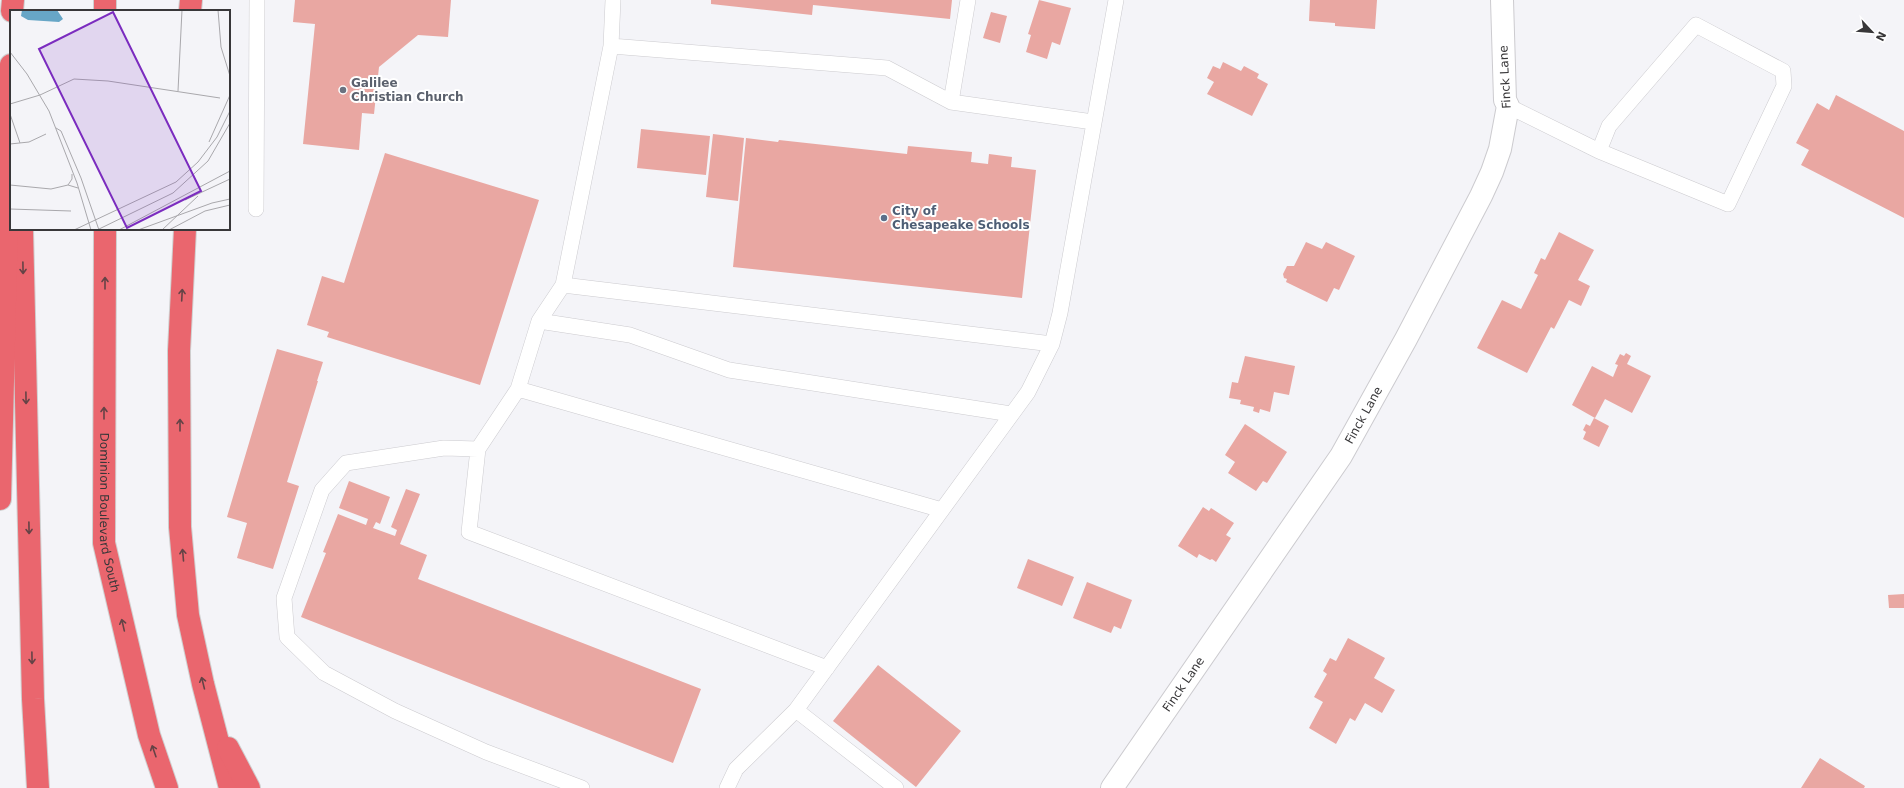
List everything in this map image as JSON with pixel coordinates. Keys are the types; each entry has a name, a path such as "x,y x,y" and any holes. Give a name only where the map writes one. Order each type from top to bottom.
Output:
{"highway":[{"path":"12,10 13,0"},
{"path":"190,10 191,0"},
{"path":"0,499 10,104"},
{"path":"22,230 33,699 38,788"},
{"name":"Dominion Boulevard South","path":"105,230 104,543 149,735 167,788"},
{"path":"185,230 179,351 180,527 188,615 230,788"},
{"path":"213,721 249,788"}],"street":[{"name":"Finck Lane","path":"1112,788 1341,456 1487,184 1500,149 1508,106 1505,100 1502,0"}],"lane":[{"path":"256,209 257,0"},
{"path":"613,0 611,46 564,285 539,321 518,389 478,449 469,532 827,668"},
{"path":"951,102 968,0"},
{"path":"727,788 736,770 796,710 827,668 1028,392 1052,344 1060,313 1116,0"},
{"path":"1508,106 1599,151 1728,204 1784,86 1783,71 1696,25 1609,126 1599,151"},
{"path":"611,46 887,68 951,102 1093,122"},
{"path":"564,285 1052,344"},
{"path":"539,321 630,335 729,370 1012,414"},
{"path":"518,389 942,510"},
{"path":"478,449 444,448 346,463 322,490 284,598 287,637 324,673 395,711 486,752 582,788"},
{"path":"796,710 896,788"}],"building":[{"name":"Galilee Christian Church","path":"295,0 451,0 448,37 418,35 379,67 374,114 362,113 359,150 303,144 315,24 293,22"},
{"path":"711,0 952,0 950,19 813,5 812,15 711,4"},
{"path":"1039,0 1071,8 1060,45 1052,42 1047,59 1026,52 1031,35 1028,34"},
{"path":"1310,0 1377,0 1375,29 1335,26 1335,23 1309,21"},
{"path":"991,12 1007,16 1000,43 983,38"},
{"path":"1223,62 1241,71 1244,66 1259,74 1257,78 1268,84 1252,116 1207,94 1214,82 1207,78 1213,66 1220,69"},
{"path":"1836,95 1904,131 1904,218 1801,165 1809,150 1796,143 1817,103 1829,110"},
{"path":"641,129 710,136 706,175 637,168"},
{"path":"713,134 744,138 738,201 706,197"},
{"name":"City of Chesapeake Schools","path":"746,138 778,142 779,140 907,154 908,146 972,152 971,162 988,164 989,154 1012,157 1011,167 1036,170 1022,298 733,267"},
{"path":"385,153 539,200 480,385 327,337 329,332 307,325 322,276 344,283"},
{"path":"1559,232 1594,250 1578,280 1590,286 1581,306 1569,300 1554,329 1551,327 1527,373 1477,348 1502,300 1521,309 1538,275 1534,273 1541,258 1545,260"},
{"path":"1306,242 1322,249 1326,242 1355,256 1339,290 1334,288 1327,302 1286,282 1287,279 1284,278 1283,274 1287,266 1294,266"},
{"path":"277,349 323,362 287,482 299,486 273,569 237,558 247,523 227,517"},
{"path":"1626,353 1631,356 1627,364 1651,376 1632,413 1605,399 1595,418 1572,405 1592,366 1613,377 1618,365 1615,364 1620,354 1624,356"},
{"path":"1245,356 1295,366 1289,395 1274,392 1270,412 1260,409 1259,413 1253,411 1254,407 1240,404 1241,400 1229,398 1232,382 1238,383"},
{"path":"1594,418 1609,426 1599,447 1583,439 1586,432 1583,430 1586,424 1590,426"},
{"path":"1245,424 1287,452 1267,483 1263,481 1256,491 1228,473 1235,462 1225,455"},
{"path":"349,481 390,497 380,524 376,522 373,528 395,536 397,530 391,527 406,489 420,494 400,544 427,555 418,579 701,689 673,763 301,617 326,553 323,552 338,514 366,525 368,519 339,508"},
{"path":"1203,507 1209,511 1211,508 1234,523 1226,535 1231,538 1216,562 1199,554 1197,558 1178,546"},
{"path":"1028,559 1074,577 1062,606 1017,588"},
{"path":"1087,582 1132,600 1121,629 1114,626 1111,633 1073,618"},
{"path":"1904,594 1904,608 1889,608 1888,595"},
{"path":"1348,638 1385,658 1374,678 1395,690 1382,713 1365,703 1355,721 1350,718 1336,744 1309,728 1323,702 1314,697 1327,674 1323,671 1330,658 1336,661"},
{"path":"878,665 961,731 916,787 833,721"},
{"path":"1820,758 1865,786 1864,788 1801,788"}],"place":[{"name":"Galilee Christian Church","path":"343,90"},
{"name":"City of Chesapeake Schools","path":"884,218"}]}
